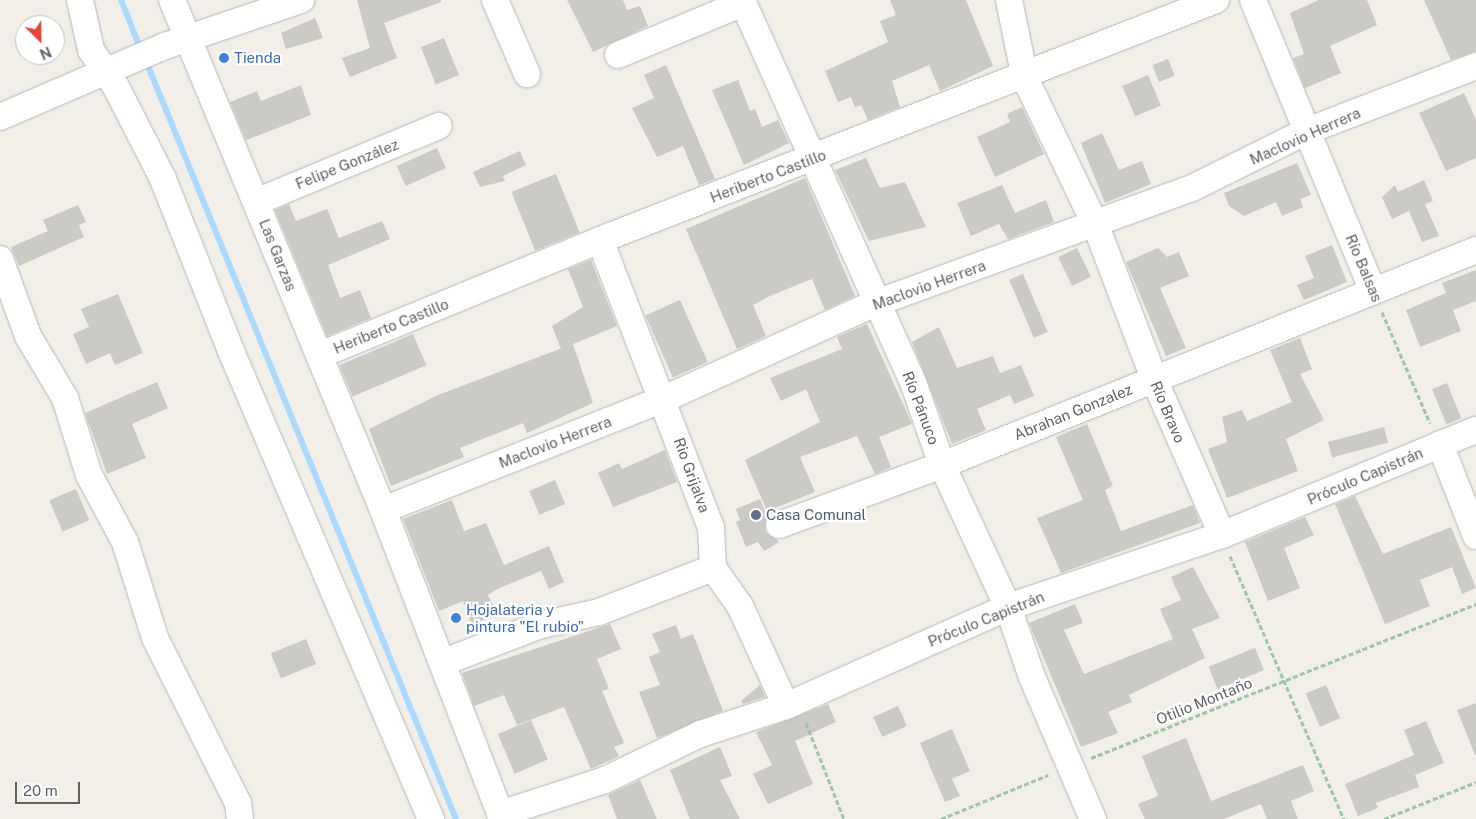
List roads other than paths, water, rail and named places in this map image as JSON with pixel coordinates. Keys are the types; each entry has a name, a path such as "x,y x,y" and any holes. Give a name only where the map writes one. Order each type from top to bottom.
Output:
{"street":[{"path":"80,0 90,50 110,69 116,87 163,179 230,351 431,819"},
{"name":"Las Garzas","path":"172,0 177,43 256,202 444,662 468,738 501,817"},
{"path":"0,117 110,69 177,43 301,0"},
{"path":"495,0 527,74"},
{"name":"Río Bravo","path":"1009,0 1025,78 1096,226 1154,379 1222,535"},
{"name":"Heriberto Castillo","path":"320,355 600,240 1025,78 1216,0"},
{"name":"Río Balsas","path":"1253,0 1373,291"},
{"path":"618,55 742,1"},
{"name":"Río Pánuco","path":"742,1 912,382 942,466 1008,607 1032,676 1073,765 1093,819"},
{"name":"Maclovio Herrera","path":"383,510 664,399 876,303 1096,226 1192,188 1307,131 1476,66"},
{"name":"Felipe González","path":"256,202 439,126"},
{"name":"Rio Grijalva","path":"600,240 664,399 711,527 713,568"},
{"name":"Abrahan Gonzalez","path":"779,525 942,466 1476,250"},
{"path":"0,259 28,336 65,398 89,475 125,542 155,638 238,803 240,819"},
{"name":"Próculo Capistrán","path":"501,817 605,780 700,734 792,704 1008,607 1222,535 1476,430"},
{"path":"1440,444 1476,536"},
{"path":"444,662 542,625 600,612 713,568 740,606 792,704"}],"waterway":[{"path":"121,0 141,50"},
{"path":"146,61 456,819"}],"place":[{"name":"Tienda","path":"224,58"},
{"name":"Casa Comunal","path":"756,515"},
{"name":"Hojalateria y pintura \"El rubio\"","path":"456,618"}]}
